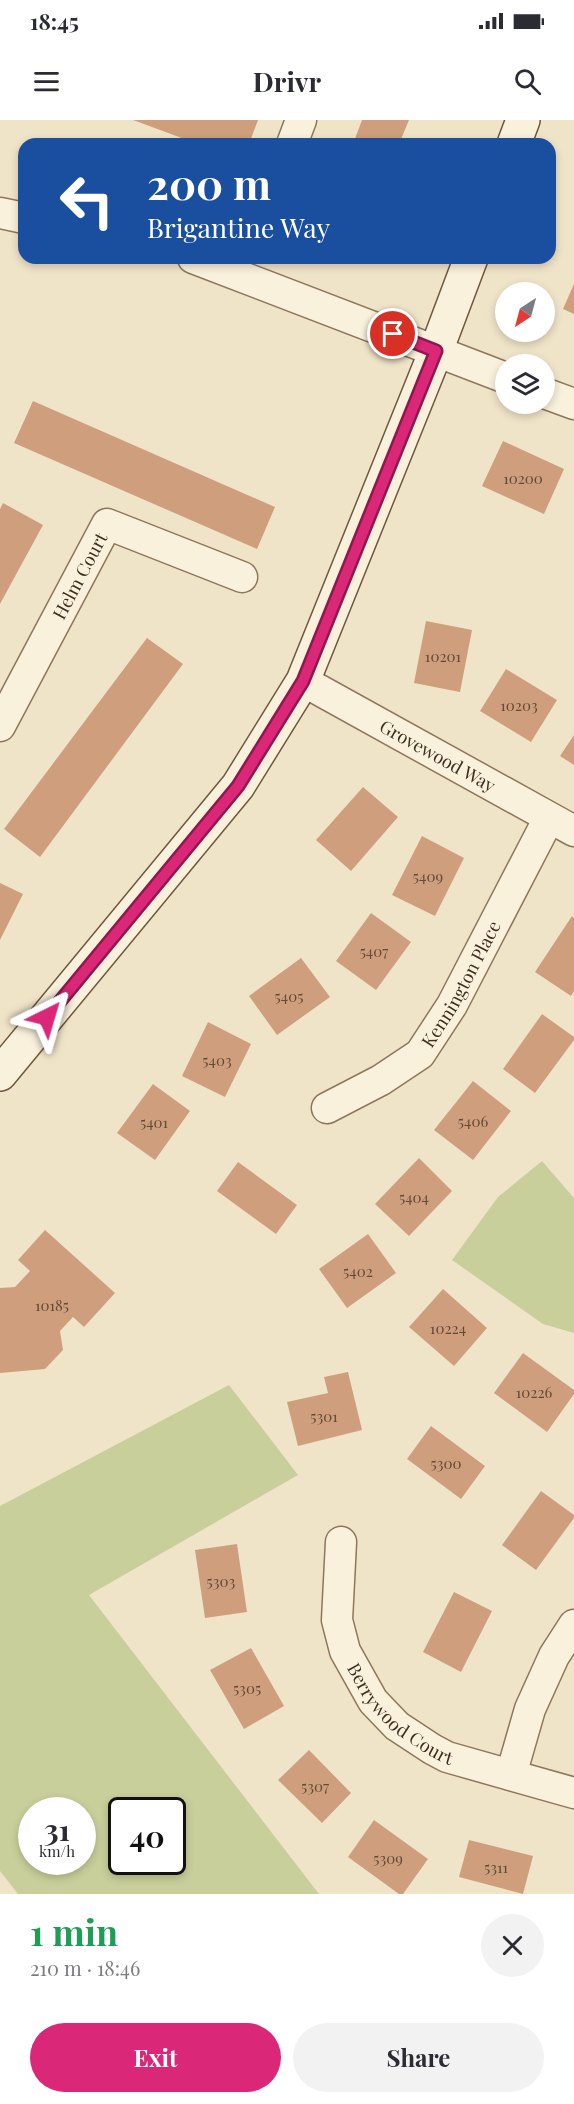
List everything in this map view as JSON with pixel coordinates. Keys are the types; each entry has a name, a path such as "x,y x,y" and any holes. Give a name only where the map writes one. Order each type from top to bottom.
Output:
{"street":[{"path":"294,138 300,120"},
{"path":"516,138 523,120"},
{"path":"0,213 18,217"},
{"path":"225,264 246,268 436,351 495,374"},
{"path":"1,1070 238,786 303,681 469,264"},
{"path":"555,397 574,404"},
{"name":"Helm Court","path":"0,726 107,524 242,577"},
{"name":"Grovewood Way","path":"303,681 562,824"},
{"name":"Kennington Place","path":"327,1108 381,1080 420,1054 562,824"},
{"name":"Berrywood Court","path":"341,1542 337,1620 345,1651 373,1701 397,1726 447,1756 574,1792"},
{"path":"511,1775 530,1709 554,1656 574,1625"}],"green space":[{"path":"542,1161 574,1198 574,1333 543,1324 452,1260 498,1197"},
{"path":"229,1385 298,1475 89,1595 319,1894 18,1894 0,1871 0,1506"}],"building":[{"path":"133,120 258,120 251,138 182,138"},
{"path":"362,120 409,120 402,138 355,138"},
{"path":"574,284 574,314 563,309"},
{"path":"33,401 275,507 257,549 14,443"},
{"path":"503,441 564,469 544,514 482,486"},
{"path":"3,503 43,525 0,604 0,509"},
{"path":"426,621 472,630 460,692 414,683"},
{"path":"147,638 183,664 40,857 4,829"},
{"path":"506,669 557,700 531,742 480,711"},
{"path":"574,735 574,765 560,756"},
{"path":"363,787 398,817 351,871 316,840"},
{"path":"422,836 464,858 435,916 392,895"},
{"path":"0,883 23,894 0,940"},
{"path":"371,913 411,942 376,990 336,961"},
{"path":"572,916 574,918 574,991 571,996 535,972"},
{"path":"301,958 330,997 277,1035 249,996"},
{"path":"542,1014 574,1037 574,1040 535,1093 503,1069"},
{"path":"208,1022 251,1044 225,1097 182,1076"},
{"path":"473,1081 511,1111 473,1160 434,1130"},
{"path":"153,1084 190,1111 155,1160 117,1133"},
{"path":"419,1158 452,1191 409,1236 375,1204"},
{"path":"238,1162 297,1205 276,1234 217,1191"},
{"path":"45,1230 115,1293 84,1327 73,1317 60,1331 63,1350 45,1369 0,1373 0,1288 15,1287 30,1271 18,1260"},
{"path":"368,1234 396,1273 347,1308 319,1269"},
{"path":"443,1289 487,1328 454,1366 409,1327"},
{"path":"523,1353 574,1390 574,1394 547,1432 494,1393"},
{"path":"348,1372 362,1430 298,1446 287,1402 328,1393 324,1377"},
{"path":"431,1426 485,1466 461,1499 407,1459"},
{"path":"541,1491 574,1515 574,1518 536,1570 502,1545"},
{"path":"237,1544 247,1612 205,1618 195,1550"},
{"path":"454,1592 492,1611 461,1672 423,1652"},
{"path":"251,1648 284,1706 244,1729 210,1670"},
{"path":"309,1750 351,1793 322,1823 278,1780"},
{"path":"374,1820 428,1859 403,1894 399,1894 348,1857"},
{"path":"469,1840 533,1856 523,1894 459,1877"}],"route":[{"path":"47,1017 238,786 303,681 436,351 393,334"}]}
